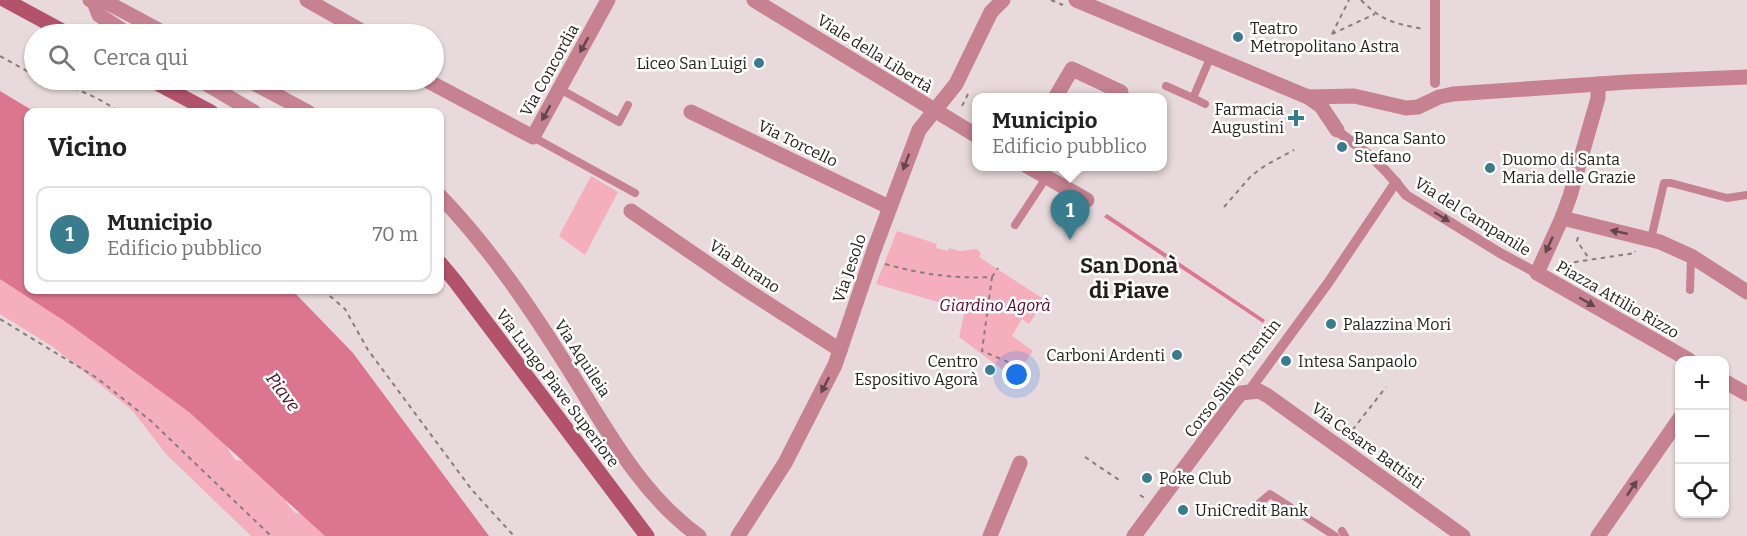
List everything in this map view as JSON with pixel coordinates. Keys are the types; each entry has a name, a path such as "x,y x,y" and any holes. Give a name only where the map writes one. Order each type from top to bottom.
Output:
{"main road":[{"path":"5,0 49,24"},
{"path":"170,90 204,108"},
{"name":"Via Lungo Piave Superiore","path":"444,268 647,536"}],"street":[{"path":"307,0 326,4 353,24"},
{"name":"Via Concordia","path":"444,89 533,137 608,0"},
{"name":"Viale della Libertà","path":"754,0 972,133"},
{"name":"Via Jesolo","path":"738,536 785,463 835,365 870,260 919,130 956,84 991,6 1003,0"},
{"path":"1076,0 1308,97 1321,106 1337,130"},
{"path":"1430,97 1435,0"},
{"path":"92,1 99,15 113,24"},
{"path":"92,1 108,3 147,24"},
{"path":"1058,93 1072,69 1120,92"},
{"path":"1308,97 1354,96 1406,108 1430,97 1453,94 1747,77"},
{"name":"Piazza Attilio Rizzo","path":"1598,84 1598,98 1562,218 1537,273 1682,356"},
{"path":"217,90 247,108"},
{"path":"267,90 300,108"},
{"name":"Via Torcello","path":"691,112 889,207"},
{"name":"Via del Campanile","path":"1337,130 1364,151 1406,195 1537,273"},
{"path":"1035,171 1087,200"},
{"name":"Corso Silvio Trentin","path":"1134,536 1235,400 1241,393 1249,391 1328,283 1396,182"},
{"name":"Via Aquileia","path":"444,200 476,236 510,282 552,342 636,473 680,522 699,536"},
{"name":"Via Burano","path":"631,211 739,285 840,350"},
{"path":"1562,218 1646,238 1691,256 1747,292"},
{"path":"1729,383 1747,394"},
{"name":"Via Cesare Battisti","path":"1249,391 1259,391 1268,396 1463,536"},
{"path":"1598,536 1675,425"},
{"path":"990,536 1020,463"}],"lane":[{"path":"1193,98 1211,57"},
{"path":"1166,86 1205,104"},
{"path":"560,89 619,122 628,105"},
{"path":"533,137 635,193"},
{"path":"1015,225 1046,178"},
{"path":"1646,238 1664,183 1726,198 1747,195"},
{"path":"1690,290 1691,256"},
{"path":"1247,514 1270,494 1341,534"}],"path":[{"path":"1349,0 1332,34 1375,14"},
{"path":"1361,0 1375,14 1390,22 1425,30"},
{"path":"0,56 24,69"},
{"path":"81,90 114,108"},
{"path":"962,106 969,91"},
{"path":"1224,207 1251,176 1294,150"},
{"path":"1581,224 1577,241 1590,260"},
{"path":"1551,281 1562,264 1635,253 1646,238"},
{"path":"870,260 923,274 963,279 992,277"},
{"path":"998,268 992,277 982,351 1023,368"},
{"path":"328,294 345,309 368,350 465,481 514,536"},
{"path":"0,320 97,378 151,421 271,536"},
{"path":"1339,447 1386,387"},
{"path":"1085,457 1122,482"}],"green space":[{"path":"591,176 618,192 585,255 559,236"},
{"name":"Giardino Agorà","path":"897,231 937,244 936,248 948,251 949,248 960,251 977,249 981,254 979,257 1045,300 1029,324 1022,319 1012,336 1033,351 1014,378 959,337 965,310 876,284"},
{"path":"0,255 24,285 24,294 33,294 219,434 235,460 257,463 287,487 286,502 295,513 312,514 336,536 251,536 166,454 132,410 53,347 0,314"}],"water":[{"name":"Piave","path":"0,91 28,108 24,108 24,294 296,294 353,353 489,536 325,536 189,412 69,324 0,279"},
{"path":"1107,214 1265,320 1263,323 1104,217"}],"place":[{"name":"Teatro Metropolitano Astra","path":"1238,37"},
{"name":"Liceo San Luigi","path":"759,63"},
{"name":"Farmacia Augustini","path":"1296,118"},
{"name":"Banca Santo Stefano","path":"1342,147"},
{"name":"Duomo di Santa Maria delle Grazie","path":"1490,168"},
{"name":"Municipio","path":"1070,240"},
{"name":"Palazzina Mori","path":"1331,324"},
{"name":"Carboni Ardenti","path":"1177,355"},
{"name":"Intesa Sanpaolo","path":"1286,361"},
{"name":"Centro Espositivo Agorà","path":"990,370"},
{"name":"Poke Club","path":"1147,478"},
{"name":"UniCredit Bank","path":"1183,510"}],"district":[{"name":"San Donà di Piave","path":"1129,278"}]}
